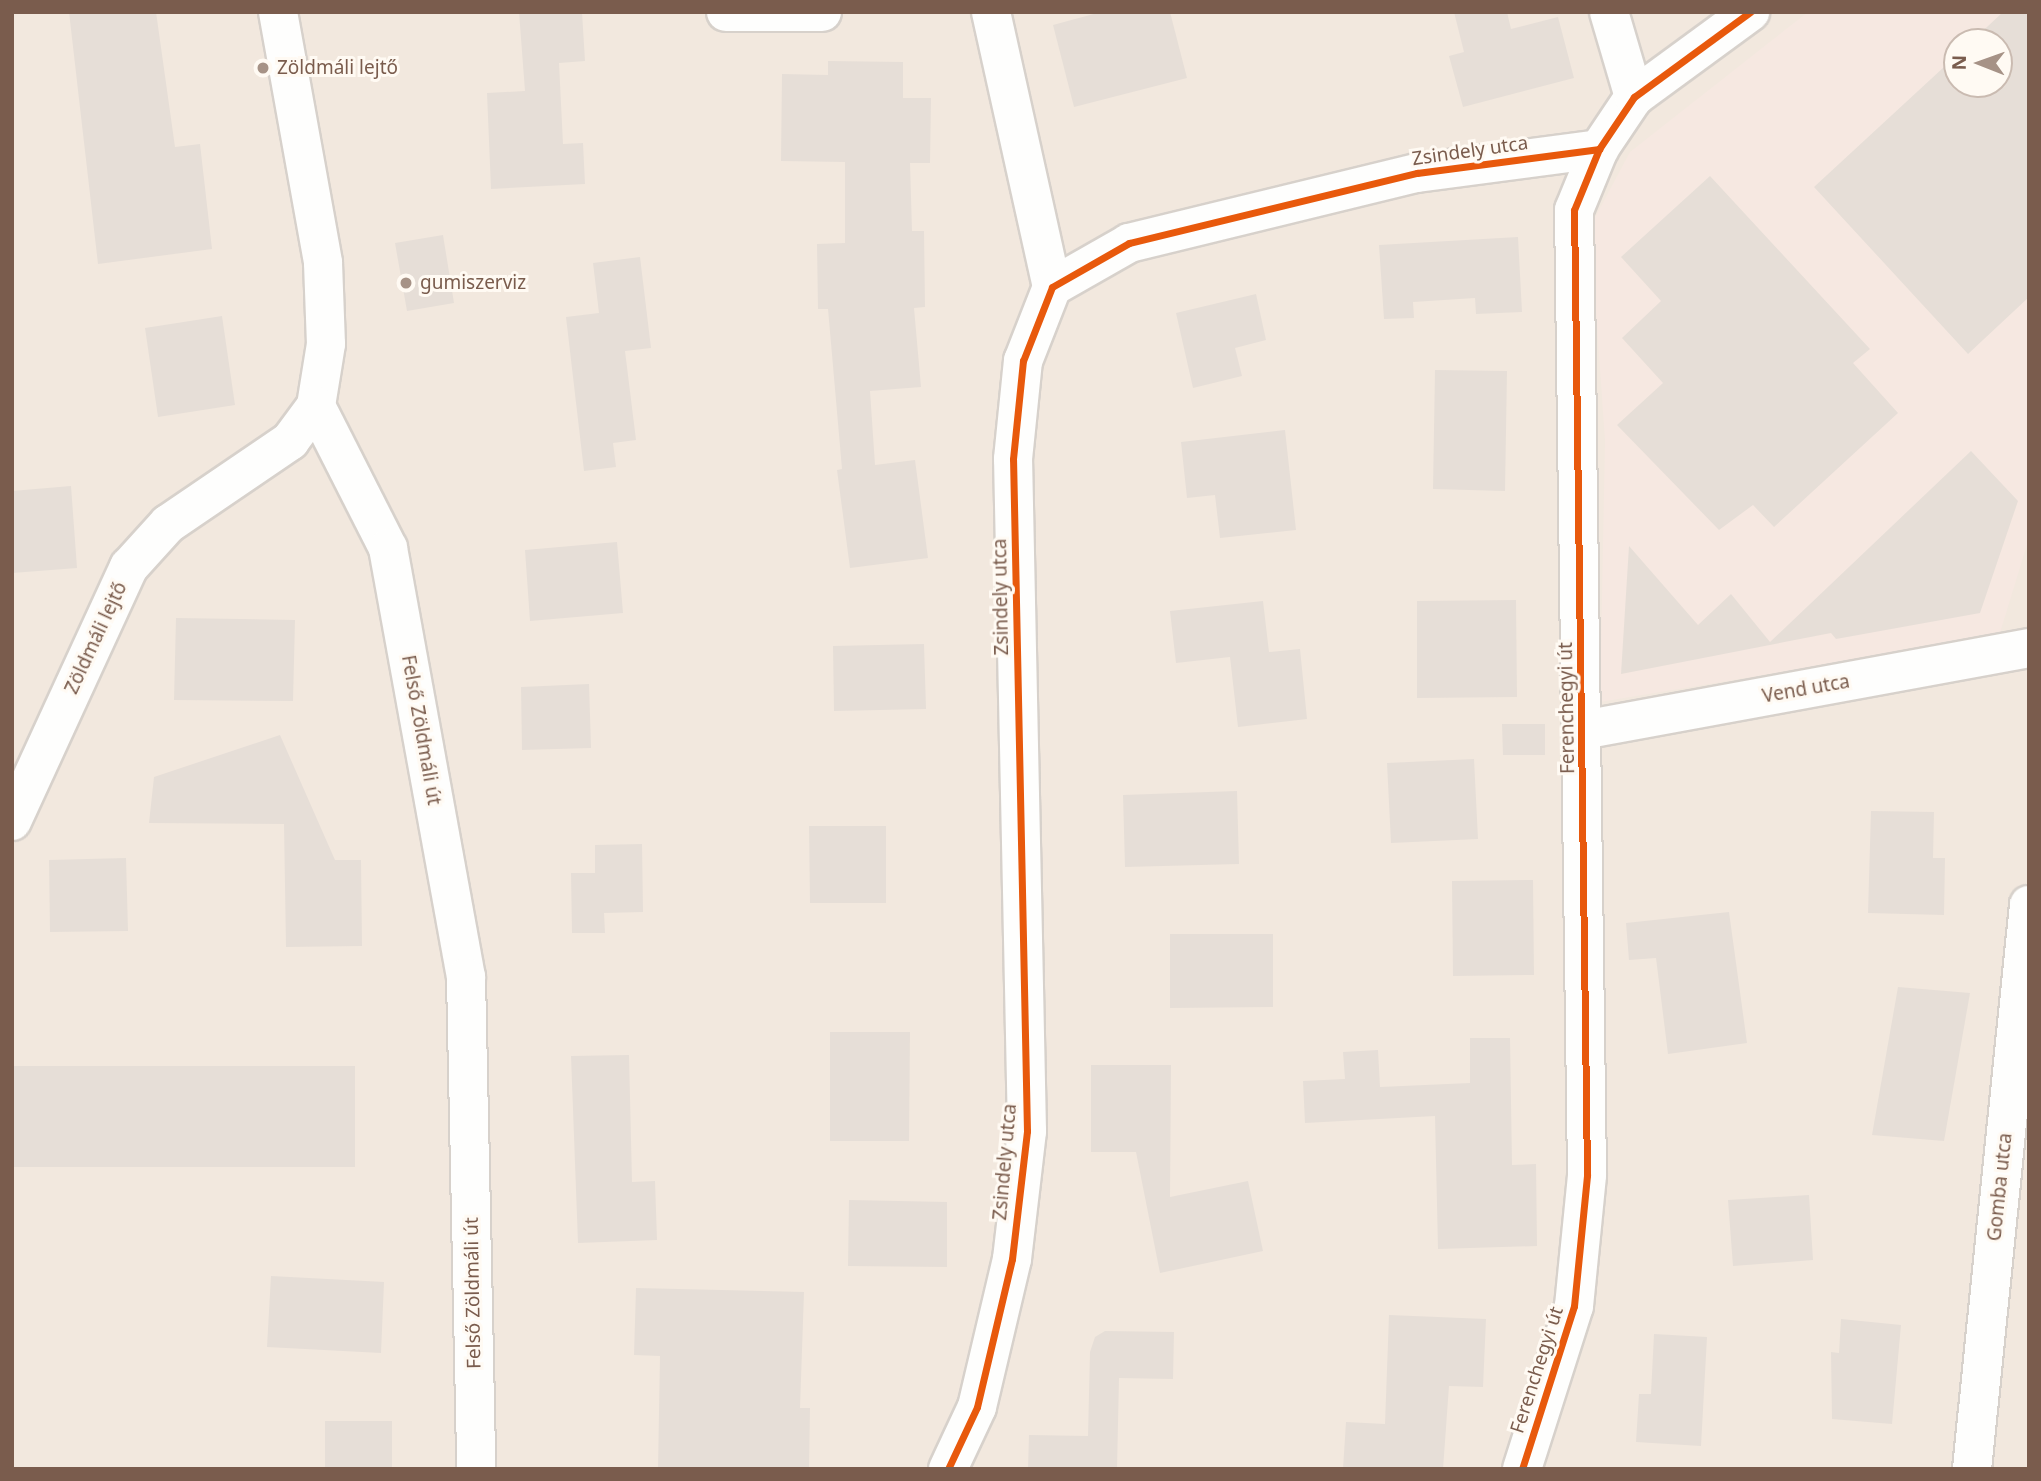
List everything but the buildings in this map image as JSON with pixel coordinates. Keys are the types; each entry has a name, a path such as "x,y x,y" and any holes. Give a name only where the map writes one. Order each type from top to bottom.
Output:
{"street":[{"path":"278,12 323,263 326,344 316,406"},
{"path":"726,12 822,12"},
{"path":"991,12 1052,286"},
{"path":"1609,12 1634,97"},
{"name":"Ferenchegyi út","path":"1521,1469 1574,1306 1587,1175 1574,210 1599,149 1634,97 1750,12"},
{"name":"Zsindely utca","path":"948,1469 984,1381 1012,1259 1027,1131 1013,458 1023,361 1052,286 1129,243 1154,236 1417,173 1599,149"},
{"name":"Zöldmáli lejtő","path":"12,821 130,568 168,524 290,440 316,406"},
{"name":"Felső Zöldmáli út","path":"316,406 388,548 466,977 476,1469"},
{"name":"Vend utca","path":"1583,730 2029,648"},
{"name":"Gomba utca","path":"1972,1469 2029,905"}],"shaded area":[{"path":"12,12 2029,12 2029,1469 12,1469"},
{"path":"1808,12 2029,12 2029,538 1999,636 1600,702 1605,440 1590,227 1630,152"}],"cycle path":[{"path":"1522,1469 1574,1306 1587,1175 1574,210 1599,149 1634,97 1750,12"},
{"path":"948,1469 977,1407 1012,1259 1027,1131 1013,459 1023,361 1052,287 1129,243 1417,173 1599,149"}],"place":[{"name":"Zöldmáli lejtő","path":"263,68"},
{"name":"gumiszerviz","path":"406,283"}]}
